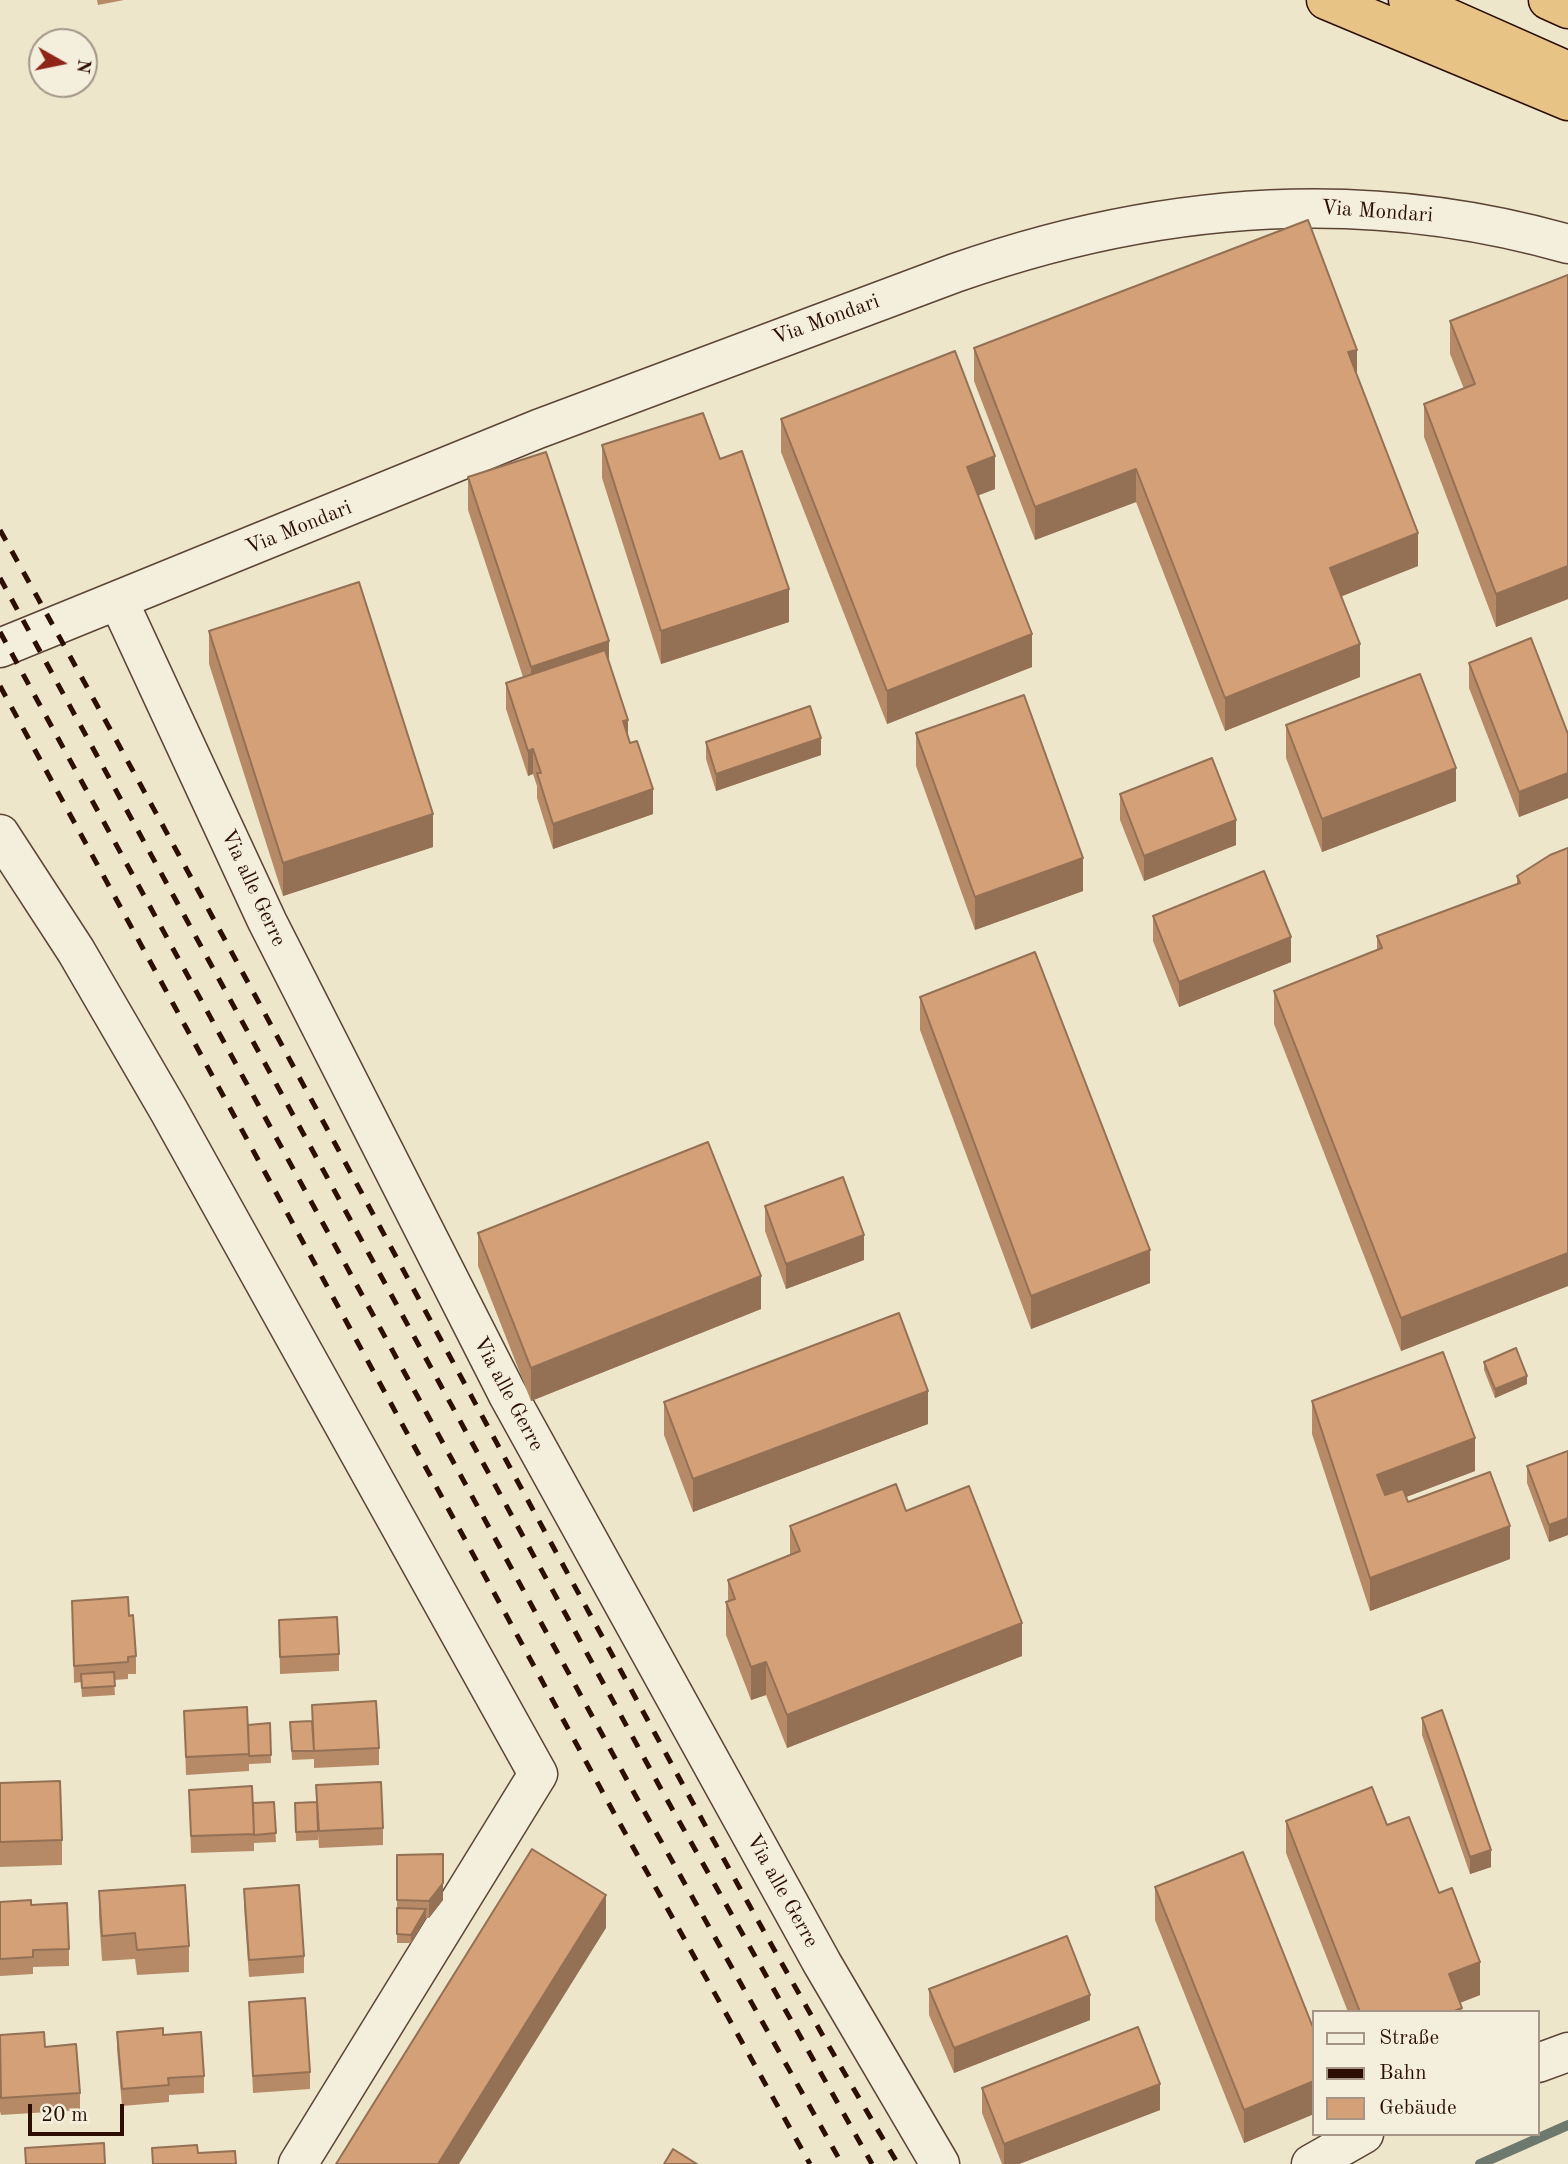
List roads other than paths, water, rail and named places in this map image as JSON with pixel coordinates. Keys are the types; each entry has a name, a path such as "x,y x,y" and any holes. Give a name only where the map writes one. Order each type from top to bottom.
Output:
{"highway":[{"path":"1326,0 1568,101"},
{"path":"1408,0 1568,71"},
{"path":"1548,0 1568,9"}],"street":[{"name":"Via Mondari","path":"0,648 551,424 997,258 1072,238 1196,215 1312,207 1466,219 1568,244"},
{"name":"Via alle Gerre","path":"119,601 267,920 507,1394 815,1951 940,2164"},
{"path":"0,834 76,951 169,1111 538,1774 298,2164"},
{"path":"1540,2062 1568,2052"},
{"path":"1311,2164 1360,2136"}],"waterway":[{"path":"1480,2164 1568,2125"}],"railway":[{"path":"0,530 715,1843 823,2037 898,2164"},
{"path":"0,578 661,1789 872,2164"},
{"path":"0,632 639,1802 842,2164"},
{"path":"0,686 614,1813 810,2164"}]}
